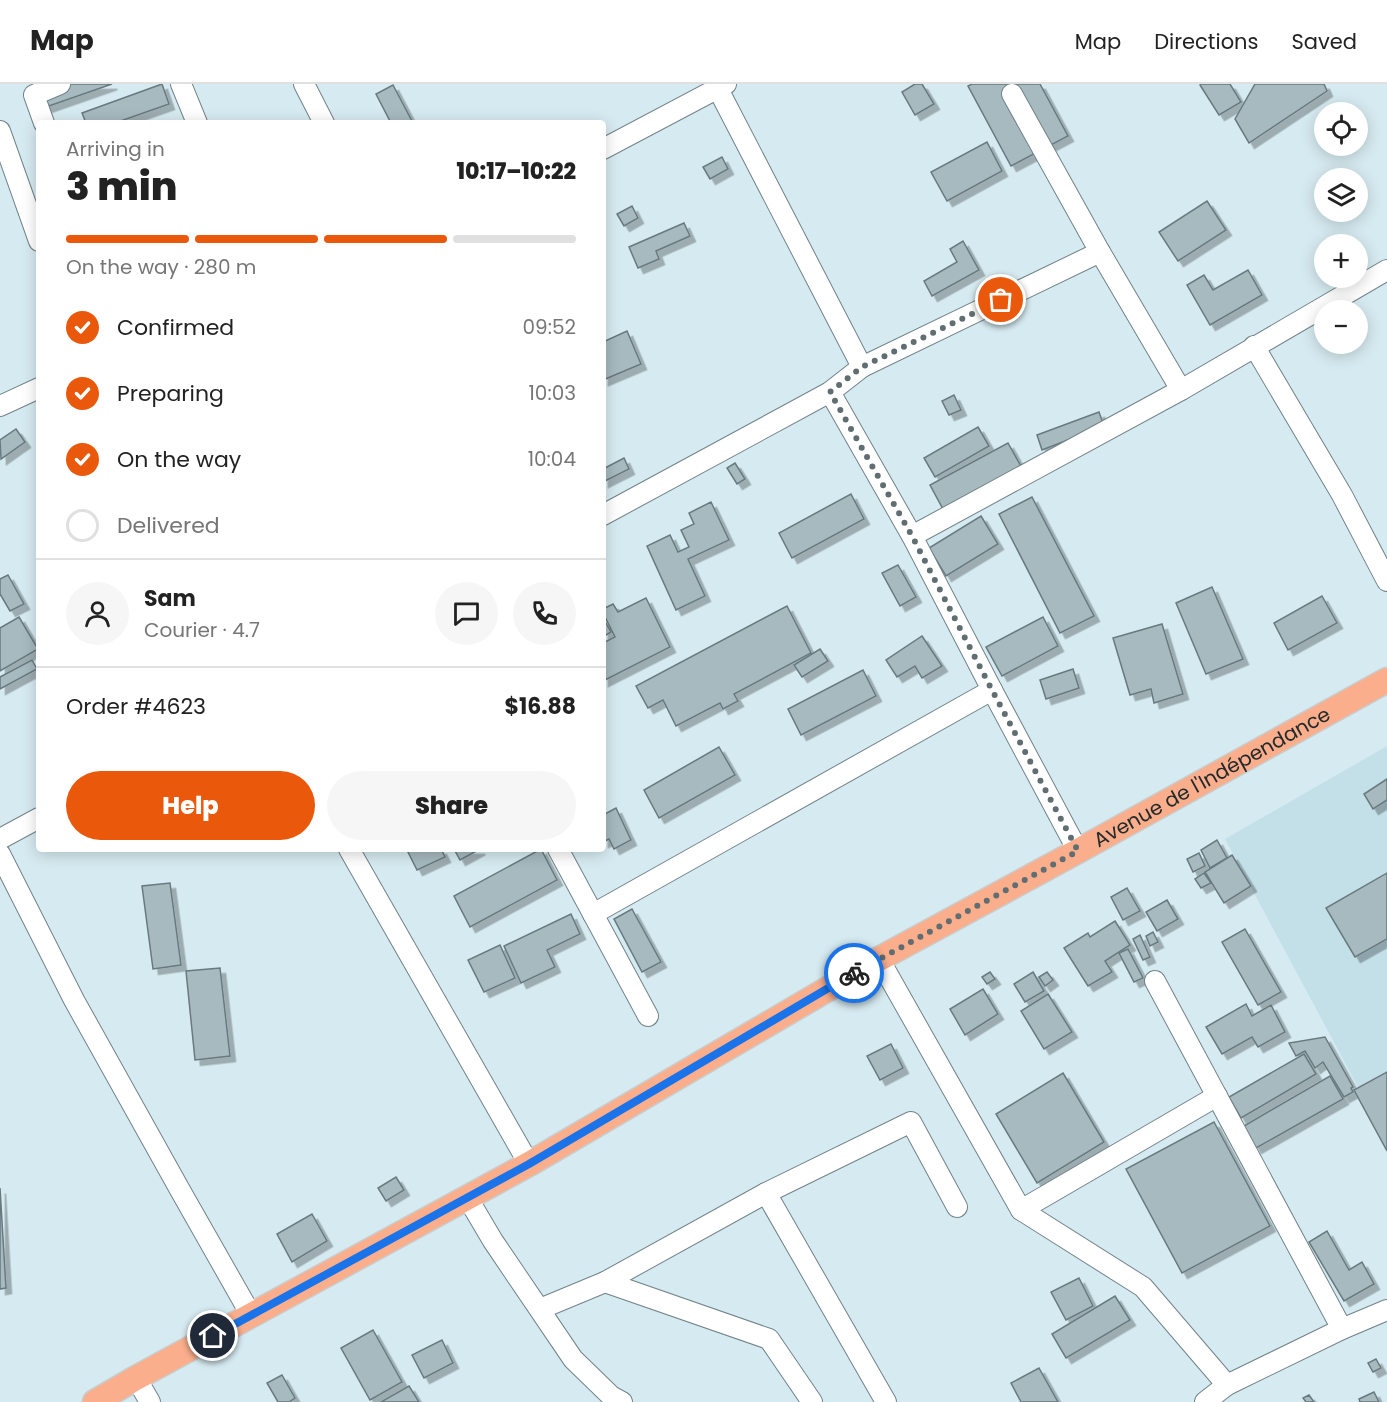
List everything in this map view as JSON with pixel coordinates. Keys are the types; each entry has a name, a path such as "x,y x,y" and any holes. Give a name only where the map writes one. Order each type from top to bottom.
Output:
{"main road":[{"name":"Avenue de l'Indépendance","path":"94,1402 529,1164 879,959 1387,680"}],"street":[{"path":"43,120 34,95 60,84"},
{"path":"181,84 197,120"},
{"path":"304,84 322,120"},
{"path":"606,147 722,86 862,367"},
{"path":"1012,94 1100,252 1181,390"},
{"path":"0,131 36,233"},
{"path":"606,513 830,392 862,367 1100,252"},
{"path":"912,536 1181,390 1387,270"},
{"path":"1254,346 1342,495 1387,581"},
{"path":"0,406 36,389"},
{"path":"830,392 912,536 1078,851"},
{"path":"593,914 992,690"},
{"path":"0,839 36,820"},
{"path":"351,852 529,1164"},
{"path":"560,852 648,1016"},
{"path":"0,854 74,1000 251,1315"},
{"path":"879,959 1021,1210 1143,1287 1227,1385"},
{"path":"1155,981 1342,1329"},
{"path":"1021,1210 1217,1096"},
{"path":"540,1309 605,1282 766,1193 911,1122 957,1208"},
{"path":"766,1193 886,1402"},
{"path":"467,1197 493,1241 573,1359 611,1396 622,1402"},
{"path":"605,1282 769,1339 812,1402"},
{"path":"1205,1402 1227,1385 1342,1329 1387,1310"},
{"path":"136,1378 150,1402"}],"shaded area":[{"path":"1387,746 1387,1141 1225,839"}],"building":[{"path":"65,84 112,84 46,107 41,92"},
{"path":"162,84 169,104 124,120 85,120 82,113"},
{"path":"915,84 922,84 934,104 915,115 902,92"},
{"path":"972,84 1040,84 1068,136 1011,166 968,86"},
{"path":"1201,84 1230,84 1241,102 1219,115"},
{"path":"1255,84 1324,84 1327,91 1249,143 1235,119"},
{"path":"393,85 411,120 389,120 376,94"},
{"path":"987,142 1002,171 947,201 931,172"},
{"path":"722,157 728,169 710,179 703,167"},
{"path":"1207,201 1226,230 1178,261 1159,232"},
{"path":"632,206 638,218 624,226 617,214"},
{"path":"684,223 690,236 656,251 659,259 638,268 629,247"},
{"path":"963,241 979,270 932,296 924,281 957,262 950,249"},
{"path":"1248,270 1262,295 1210,325 1187,285 1204,275 1213,290"},
{"path":"627,331 641,364 606,379 606,341"},
{"path":"954,395 961,410 949,415 942,401"},
{"path":"1099,412 1104,426 1042,450 1037,435"},
{"path":"978,427 989,446 935,477 924,458"},
{"path":"16,429 25,442 1,459 0,440"},
{"path":"1008,443 1022,468 944,511 930,485"},
{"path":"624,458 629,469 606,480 606,467"},
{"path":"735,463 745,479 737,484 727,468"},
{"path":"851,494 864,519 792,558 779,533"},
{"path":"1032,497 1094,616 1060,633 999,514"},
{"path":"711,502 729,540 688,559 705,596 676,610 647,546 670,535 678,552 689,547 681,530 694,524 689,513"},
{"path":"981,516 998,544 946,576 929,548"},
{"path":"898,565 916,597 900,606 882,573"},
{"path":"8,575 24,604 10,611 0,594 0,579"},
{"path":"1212,587 1243,659 1206,674 1176,603"},
{"path":"1322,596 1337,623 1288,650 1274,623"},
{"path":"646,598 670,647 606,679 606,642 615,637 606,619 606,608 613,604 618,612"},
{"path":"787,606 811,653 734,694 738,701 723,709 720,703 676,726 663,700 648,708 636,686"},
{"path":"19,617 36,646 36,650 0,671 0,628"},
{"path":"1043,617 1058,646 1002,676 986,647"},
{"path":"606,623 611,632 606,635"},
{"path":"1162,624 1183,694 1154,703 1151,689 1130,695 1113,638"},
{"path":"922,636 942,666 922,678 915,666 897,677 886,660"},
{"path":"820,649 828,661 802,677 794,665"},
{"path":"32,660 36,667 36,670 0,689 0,677"},
{"path":"1073,669 1079,688 1046,699 1040,680"},
{"path":"863,670 876,696 801,735 788,709"},
{"path":"719,747 735,775 659,818 644,790"},
{"path":"1387,779 1387,800 1373,809 1364,794"},
{"path":"616,808 631,840 614,849 609,839 606,840 606,813"},
{"path":"1217,840 1227,858 1210,868 1201,850"},
{"path":"408,852 442,852 445,857 417,870"},
{"path":"456,852 475,852 460,860"},
{"path":"535,852 543,852 557,880 470,927 454,896"},
{"path":"1199,853 1205,866 1193,872 1187,859"},
{"path":"1232,855 1251,886 1224,903 1205,872"},
{"path":"1204,873 1211,883 1201,888 1195,879"},
{"path":"1387,873 1387,939 1355,957 1326,908"},
{"path":"170,883 181,965 153,969 142,886"},
{"path":"1127,888 1140,911 1123,920 1111,897"},
{"path":"1167,900 1178,919 1157,931 1146,912"},
{"path":"632,909 661,962 642,972 614,919"},
{"path":"571,914 580,934 547,950 555,967 521,983 504,946"},
{"path":"1115,921 1130,945 1105,961 1112,972 1088,986 1064,948 1088,933 1090,937"},
{"path":"1245,929 1281,992 1258,1005 1222,942"},
{"path":"1153,932 1158,942 1150,946 1146,936"},
{"path":"1140,935 1150,957 1143,960 1133,939"},
{"path":"500,945 515,978 484,992 468,960"},
{"path":"1128,949 1143,978 1134,982 1119,953"},
{"path":"220,968 230,1056 195,1060 186,971"},
{"path":"990,972 995,979 987,984 982,977"},
{"path":"1033,972 1044,991 1025,1002 1014,984"},
{"path":"1047,972 1053,980 1045,986 1039,977"},
{"path":"983,989 998,1014 965,1035 950,1009"},
{"path":"1048,994 1072,1032 1044,1049 1021,1011"},
{"path":"1246,1004 1252,1016 1271,1005 1285,1032 1258,1047 1252,1037 1222,1054 1206,1027"},
{"path":"1325,1037 1353,1087 1351,1088 1353,1092 1344,1097 1323,1062 1315,1068 1305,1051 1296,1056 1289,1043"},
{"path":"891,1044 903,1068 880,1080 867,1056"},
{"path":"1304,1054 1316,1074 1241,1118 1229,1097"},
{"path":"1387,1072 1387,1151 1354,1090"},
{"path":"1063,1073 1104,1142 1037,1183 996,1114"},
{"path":"1330,1076 1343,1099 1256,1148 1244,1126"},
{"path":"1214,1122 1270,1226 1182,1273 1126,1169"},
{"path":"396,1177 404,1190 386,1201 378,1188"},
{"path":"0,1188 6,1288 0,1289"},
{"path":"312,1214 327,1241 292,1262 277,1234"},
{"path":"1327,1231 1349,1270 1362,1262 1374,1284 1344,1301 1309,1242"},
{"path":"1079,1278 1093,1306 1066,1320 1051,1292"},
{"path":"1115,1296 1130,1320 1066,1358 1052,1334"},
{"path":"373,1330 402,1382 370,1400 341,1348"},
{"path":"442,1340 453,1363 424,1378 412,1355"},
{"path":"1376,1359 1381,1368 1373,1372 1368,1363"},
{"path":"1039,1368 1058,1402 1021,1402 1011,1383"},
{"path":"282,1375 295,1398 289,1402 278,1402 267,1383"},
{"path":"409,1386 419,1402 381,1402"},
{"path":"1374,1392 1379,1402 1360,1402 1359,1399"},
{"path":"1309,1395 1314,1402 1306,1402 1303,1398"}],"way so far":[{"path":"854,973 1078,851 912,536 830,392 862,367 1001,300"}],"route":[{"path":"213,1336 529,1164 854,973"}]}
